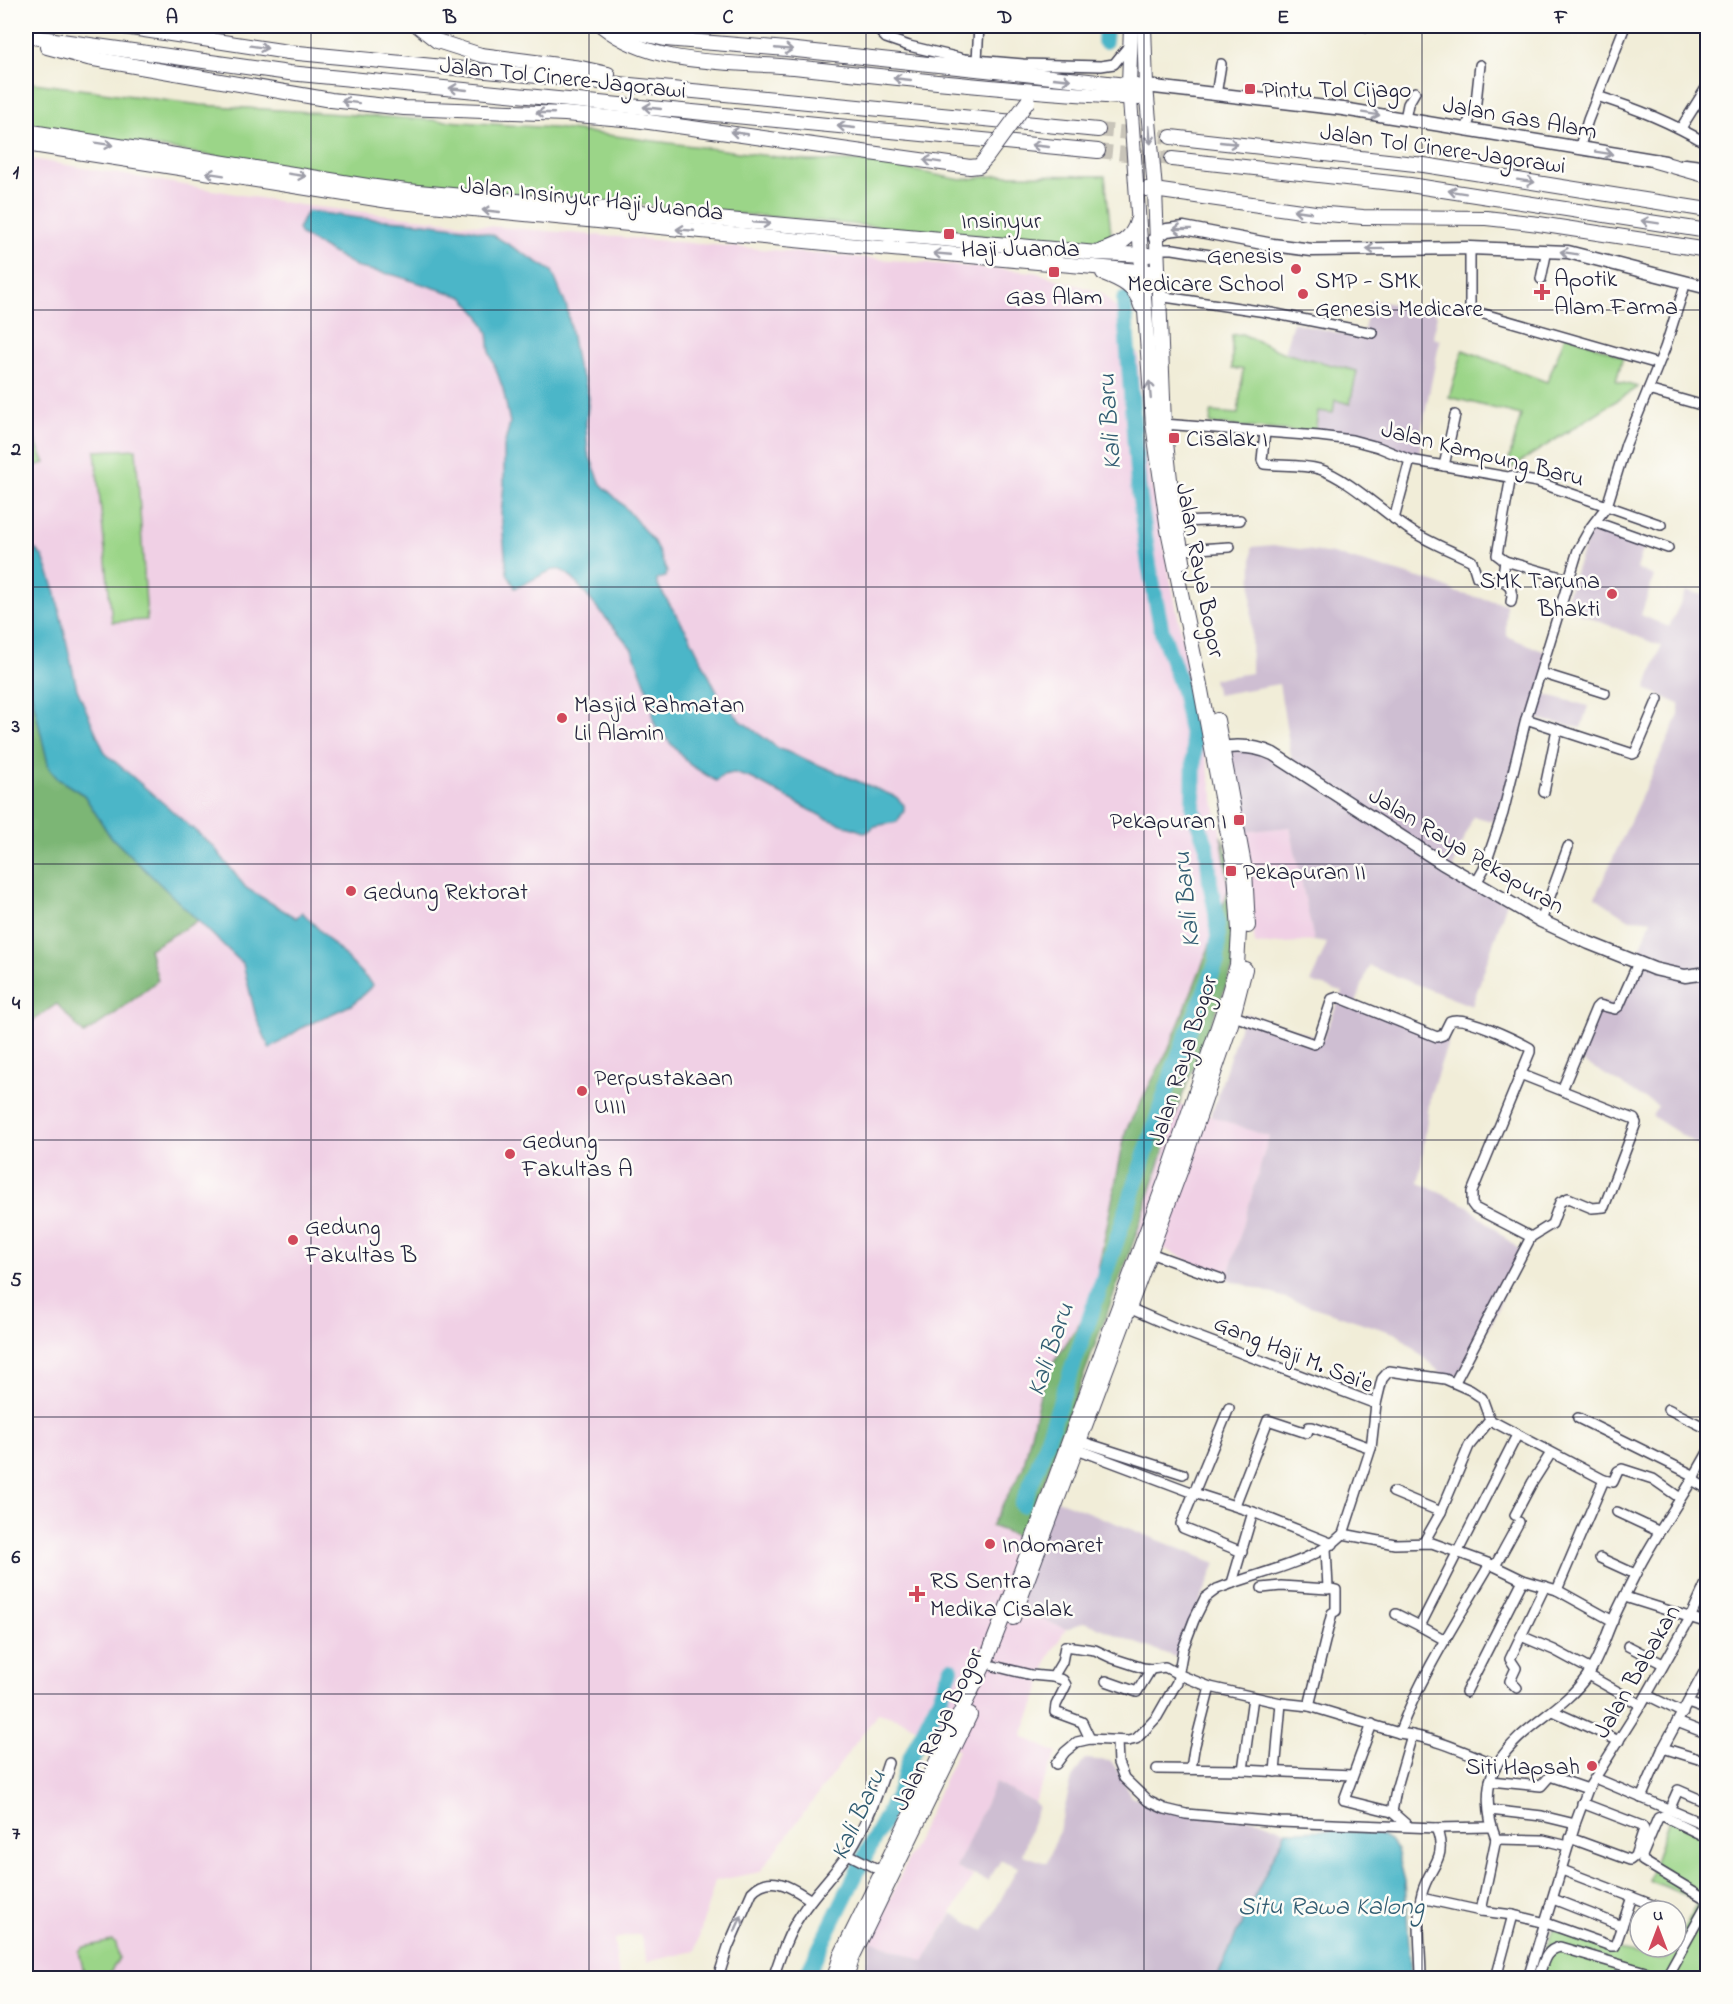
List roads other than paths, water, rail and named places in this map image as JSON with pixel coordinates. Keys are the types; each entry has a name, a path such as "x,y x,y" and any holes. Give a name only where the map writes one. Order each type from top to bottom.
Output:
{"highway":[{"name":"Jalan Tol Cinere–Jagorawi","path":"118,26 288,52 1098,130"},
{"path":"418,26 437,41 481,55 581,68 674,88"},
{"path":"602,26 635,46 673,57 786,66 1032,97 1096,95 1129,91"},
{"path":"624,26 639,33 665,39 787,49 1147,92 1137,43"},
{"name":"Jalan Raya Bogor","path":"1131,26 1137,43"},
{"name":"Jalan Raya Bogor","path":"834,1978 841,1955 985,1664 1175,1170 1246,967 1248,913 1245,870 1162,500 1152,414 1129,91 1137,43 1144,26"},
{"name":"Jalan Tol Cinere–Jagorawi","path":"26,36 289,73 1098,151"},
{"path":"26,41 88,58 330,100 404,108 565,114 635,120 970,167 979,166 987,158 1032,97"},
{"name":"Jalan Raya Bogor","path":"1147,92 1155,190 1164,424 1176,522 1217,748"},
{"path":"1096,95 1112,102 1122,111 1135,167"},
{"name":"Jalan Insinyur Haji Juanda","path":"26,131 70,145 380,200 1157,272"},
{"name":"Jalan Tol Cinere–Jagorawi","path":"1171,137 1424,165 1707,210"},
{"name":"Jalan Insinyur Haji Juanda","path":"26,144 70,145 407,191 1097,253 1141,255 1156,248"},
{"name":"Jalan Tol Cinere–Jagorawi","path":"1172,159 1410,185 1707,231"},
{"path":"1654,161 1707,176"},
{"path":"1137,188 1315,213 1363,217 1486,218 1528,222 1707,250"},
{"path":"1097,253 1121,244 1129,237 1139,216"},
{"path":"1084,267 1119,279 1130,287 1139,299 1144,320"},
{"name":"Jalan Raya Bogor","path":"846,1978 882,1871 994,1666 1150,1253 1154,1225"}],"main road":[{"name":"Jalan Gas Alam","path":"1147,92 1216,95 1342,109 1707,168"},
{"path":"1156,248 1167,230 1184,228 1312,250 1470,248 1547,250 1587,256 1707,288"},
{"name":"Jalan Raya Pekapuran","path":"1217,748 1246,746 1272,754 1408,842 1541,921 1638,963 1676,975 1695,976 1707,973"}],"street":[{"path":"878,26 886,38 938,54 1023,64 1088,67 1114,64 1137,43"},
{"path":"977,60 979,26"},
{"path":"1365,26 1371,26"},
{"path":"1579,149 1625,26"},
{"path":"1216,95 1221,64"},
{"path":"1466,129 1476,102 1480,65"},
{"path":"1681,128 1706,90"},
{"path":"1405,119 1408,104 1415,92"},
{"path":"1597,96 1647,112 1681,128 1707,144"},
{"path":"1156,248 1210,255"},
{"path":"1470,248 1470,310 1658,364"},
{"path":"1542,279 1547,250"},
{"name":"Jalan Kampung Baru","path":"1164,424 1352,440 1410,460 1537,482 1607,506 1626,444 1671,332 1686,282"},
{"path":"1158,296 1266,312 1373,333"},
{"path":"1648,390 1707,407"},
{"path":"1444,466 1455,415"},
{"path":"1265,432 1262,463 1310,467 1326,472 1351,486 1394,519 1429,541 1472,561 1478,577 1502,580 1510,586 1512,596 1510,602"},
{"path":"1394,519 1410,460"},
{"path":"1510,476 1497,555 1505,561 1568,579"},
{"path":"1476,883 1484,869 1503,813 1526,719 1578,550 1607,506 1661,525"},
{"path":"1176,522 1240,520"},
{"path":"1595,522 1668,548"},
{"path":"1181,550 1230,547"},
{"path":"1502,580 1505,561"},
{"path":"1541,672 1605,693"},
{"path":"1526,719 1633,754 1658,699"},
{"path":"1544,792 1557,729"},
{"path":"1541,921 1568,847"},
{"path":"1562,1090 1596,1008 1599,1005 1615,1009 1619,1006 1638,963"},
{"path":"1228,1014 1314,1044 1318,1041 1332,999 1335,997 1343,998 1437,1037 1443,1035 1450,1021 1457,1019 1492,1030 1530,1048 1471,1199 1475,1208 1531,1237"},
{"path":"1455,1382 1531,1237 1551,1224 1560,1202 1565,1198 1593,1208 1604,1207 1636,1123 1634,1119 1520,1074"},
{"path":"1150,1253 1221,1279"},
{"name":"Gang Haji M. Sai'e","path":"1129,1308 1175,1328 1376,1404 1371,1448 1343,1534 1330,1546"},
{"path":"1376,1404 1382,1379 1389,1371 1424,1375 1455,1382 1482,1398 1490,1420 1551,1453 1604,1480 1613,1482 1618,1471 1622,1469 1653,1479 1680,1498"},
{"path":"1229,1408 1181,1522 1182,1527 1242,1552"},
{"path":"1668,1409 1707,1430"},
{"path":"1578,1418 1694,1478 1707,1489"},
{"path":"1235,1505 1268,1420 1307,1433 1309,1427 1312,1427 1371,1448"},
{"path":"1424,1542 1441,1512 1469,1446 1490,1420"},
{"path":"1420,1626 1517,1435"},
{"path":"1079,1445 1183,1474"},
{"path":"1079,1445 1194,1493 1253,1512 1330,1546"},
{"name":"Jalan Babakan","path":"1496,1839 1491,1827 1488,1794 1490,1781 1497,1765 1521,1734 1553,1711 1589,1673 1635,1574 1658,1531 1694,1478 1707,1452"},
{"path":"1399,1733 1408,1710 1445,1640 1493,1565 1532,1483 1551,1453"},
{"path":"1557,1590 1604,1480"},
{"path":"1393,1492 1441,1512"},
{"path":"1232,1583 1253,1512"},
{"path":"1617,1512 1658,1531"},
{"path":"1343,1534 1395,1544 1432,1543 1493,1565 1523,1580 1557,1590 1613,1621"},
{"path":"1056,1764 1077,1742 1090,1739 1117,1741 1136,1738 1157,1717 1180,1675 1183,1649 1194,1620 1206,1598 1217,1589 1330,1546"},
{"path":"1328,1589 1330,1546"},
{"path":"1600,1558 1635,1574"},
{"name":"Jalan Babakan","path":"1528,1978 1569,1842 1588,1789 1647,1695 1690,1618 1707,1579"},
{"path":"1466,1692 1523,1580"},
{"path":"1262,1588 1281,1586 1336,1590 1336,1611 1332,1613 1309,1706"},
{"path":"1517,1688 1510,1681 1516,1668 1510,1659 1545,1586"},
{"path":"1625,1597 1707,1623"},
{"path":"1396,1614 1445,1640"},
{"path":"1521,1636 1554,1650 1641,1705"},
{"path":"1053,1677 1061,1664 1066,1646 1095,1650 1112,1658 1151,1669 1165,1667 1210,1687 1281,1703 1309,1706 1412,1735 1449,1746 1497,1765"},
{"path":"1628,1646 1663,1664"},
{"path":"994,1666 1063,1680 1066,1685 1055,1712 1082,1722 1090,1739"},
{"path":"1641,1798 1663,1748 1707,1668"},
{"path":"1106,1681 1137,1692 1151,1669"},
{"path":"1191,1769 1210,1687"},
{"path":"1647,1695 1683,1713"},
{"path":"1243,1770 1253,1697"},
{"path":"1275,1773 1281,1703"},
{"path":"1688,1703 1707,1710"},
{"path":"1553,1711 1619,1741"},
{"path":"1677,1722 1707,1734"},
{"path":"1372,1725 1344,1800 1392,1812 1408,1826"},
{"path":"1392,1812 1412,1735"},
{"path":"1117,1741 1118,1763 1124,1778 1148,1801 1186,1815 1241,1820 1436,1828 1491,1827"},
{"path":"1663,1748 1707,1762"},
{"path":"773,1978 792,1929 811,1900 851,1856 872,1810 888,1763"},
{"path":"1157,1769 1352,1775"},
{"path":"1490,1781 1541,1786 1550,1776 1588,1789"},
{"path":"1595,1778 1707,1826"},
{"path":"1669,1810 1678,1790 1707,1803"},
{"path":"1481,1911 1496,1839 1569,1842 1630,1860 1634,1859 1644,1829 1642,1826 1582,1803"},
{"path":"1490,1810 1542,1816 1575,1824"},
{"path":"1538,1978 1547,1954 1552,1948 1560,1947 1652,1974 1669,1976 1707,1901 1643,1862 1642,1856 1658,1818 1663,1816 1707,1838"},
{"path":"1421,1978 1421,1898 1440,1852 1441,1839 1436,1828"},
{"path":"851,1856 882,1871"},
{"path":"1562,1870 1637,1899"},
{"path":"718,1978 728,1947 752,1892 758,1886 767,1882 779,1882 811,1900"},
{"path":"1421,1898 1546,1923 1613,1947 1632,1897"},
{"path":"1553,1899 1622,1926"},
{"path":"1496,1978 1513,1915"}],"water":[{"path":"307,211 471,229 493,235 552,271 567,308 577,366 585,381 589,398 586,424 588,452 601,484 623,505 654,542 667,571 666,577 657,579 657,584 689,635 720,698 740,720 778,748 896,797 904,805 904,811 897,822 875,826 866,833 825,818 753,779 734,773 723,775 716,781 690,765 656,727 653,719 653,704 632,649 572,578 563,571 556,570 515,588 507,573 501,514 504,446 510,423 503,389 490,353 488,333 479,315 463,297 394,275 359,268 301,235 298,229"},
{"path":"27,547 36,550 43,557 55,590 77,689 105,753 214,847 246,888 296,918 302,912 373,985 353,1004 303,1027 270,1049 256,1017 243,964 110,836 84,795 58,779 49,768 26,670"},
{"name":"Situ Rawa Kalong","path":"1337,1830 1383,1836 1390,1840 1397,1850 1405,1881 1411,1978 1217,1978 1286,1831"}],"waterway":[{"name":"Kali Baru","path":"1105,41 1106,26"},
{"name":"Kali Baru","path":"1022,1505 1037,1469 1113,1251 1174,1067 1217,961 1216,912 1210,883 1207,847 1193,809 1194,746 1183,691 1162,632 1149,565 1138,484 1124,300"},
{"name":"Kali Baru","path":"805,1978 900,1790 910,1758 951,1669"}],"tunnel":[{"path":"1098,130 1171,137"},
{"path":"1098,151 1172,159"}],"place":[{"name":"Pintu Tol Cijago","path":"1250,89"},
{"name":"Insinyur Haji Juanda","path":"949,234"},
{"name":"Genesis Medicare School","path":"1296,269"},
{"name":"Gas Alam","path":"1054,272"},
{"name":"Apotik Alam Farma","path":"1542,292"},
{"name":"SMP - SMK Genesis Medicare","path":"1303,294"},
{"name":"Cisalak I","path":"1174,438"},
{"name":"SMK Taruna Bhakti","path":"1612,594"},
{"name":"Masjid Rahmatan Lil Alamin","path":"562,718"},
{"name":"Pekapuran I","path":"1239,820"},
{"name":"Pekapuran II","path":"1231,871"},
{"name":"Gedung Rektorat","path":"351,891"},
{"name":"Perpustakaan UIII","path":"582,1091"},
{"name":"Gedung Fakultas A","path":"510,1154"},
{"name":"Gedung Fakultas B","path":"293,1240"},
{"name":"Indomaret","path":"990,1544"},
{"name":"RS Sentra Medika Cisalak","path":"917,1594"},
{"name":"Siti Hapsah","path":"1592,1766"}]}
